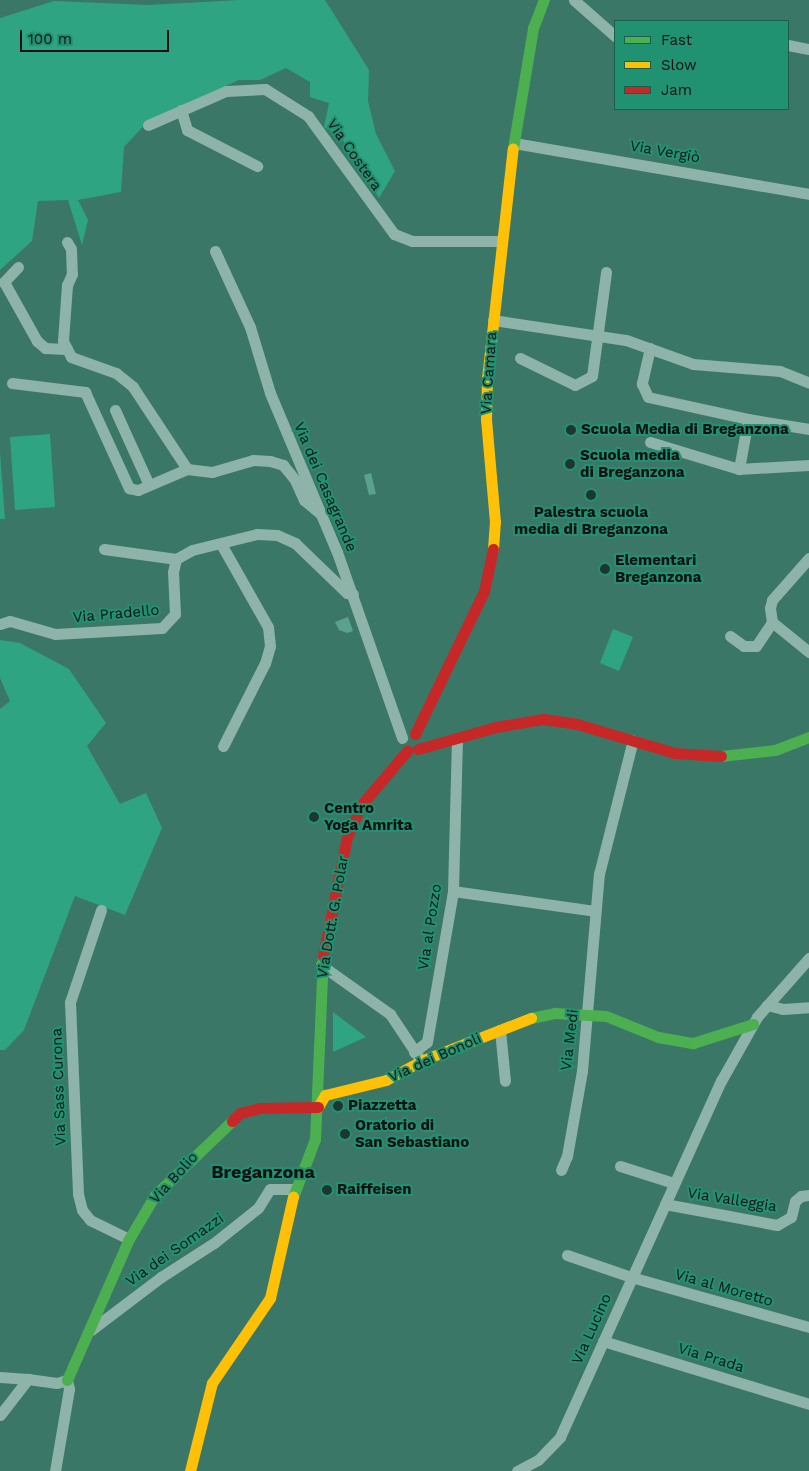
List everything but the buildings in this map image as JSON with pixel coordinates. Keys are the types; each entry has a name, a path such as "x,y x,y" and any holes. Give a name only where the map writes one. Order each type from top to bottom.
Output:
{"street":[{"name":"Via Camara","path":"415,734 484,591 493,553 495,522 486,420 493,320 514,143 533,28 544,0"},
{"path":"574,0 614,35"},
{"path":"789,45 809,49"},
{"name":"Via Costera","path":"148,125 226,91 265,89 308,116 394,234 412,241 502,241"},
{"path":"181,110 187,130 257,166"},
{"name":"Via Vergiò","path":"514,143 809,194"},
{"path":"67,242 71,249 72,274 67,284 65,349 71,357 116,373 133,387 187,470"},
{"name":"Via dei Casagrande","path":"215,251 250,326 270,393 323,516 353,594 402,738"},
{"path":"18,267 2,283 38,341 45,348 65,349"},
{"path":"520,358 576,385 592,376 606,272"},
{"path":"493,320 626,340 693,364 780,371 809,383"},
{"path":"650,348 642,384 648,398 748,419 809,429"},
{"path":"12,383 86,392 129,488 138,490 187,470 212,472 245,461 270,460 284,466 295,480 304,500 323,516"},
{"path":"115,410 149,485"},
{"path":"739,469 748,419"},
{"path":"650,442 739,469 809,465"},
{"path":"104,549 176,559 192,550 257,534 288,539 347,593 353,594"},
{"path":"221,544 268,628 270,646 266,663 223,746"},
{"path":"730,636 744,646 756,646 772,622 772,600 809,558"},
{"name":"Via Pradello","path":"0,624 10,621 48,633 64,634 97,629 162,628 174,614 173,572 176,559"},
{"path":"772,622 809,652"},
{"path":"412,750 420,741 415,734 409,733 402,738 403,747 412,750 457,740 496,727 544,719 577,724 675,753 707,757 775,750 809,737"},
{"name":"Via al Pozzo","path":"414,1052 427,1042 453,891 457,740"},
{"name":"Via Medi","path":"561,1170 575,1118 589,1014 595,911 606,842 634,740"},
{"name":"Via Dott. G. Polar","path":"190,1471 203,1410 212,1383 270,1298 295,1190 315,1138 318,1107 321,965 352,825 370,794 412,750"},
{"path":"453,891 595,911"},
{"name":"Via Sass Curona","path":"101,910 70,1002 78,1194 82,1210 90,1220 129,1239"},
{"name":"Via Lucino","path":"517,1471 538,1460 560,1437 721,1081 753,1024 767,1005 809,958"},
{"path":"321,965 390,1014 414,1052 423,1060"},
{"path":"767,1005 782,1009 809,1007"},
{"name":"Via dei Bonoli","path":"318,1107 325,1095 386,1080 423,1060 529,1018 555,1013 606,1016 675,1042 708,1040 753,1024"},
{"name":"Via dei Bonoli","path":"500,1030 505,1081"},
{"name":"Via Bolio","path":"66,1380 90,1330 129,1239 155,1196 231,1119 250,1109 318,1107"},
{"path":"620,1166 674,1183"},
{"name":"Via dei Somazzi","path":"90,1330 161,1277 214,1243 252,1213 264,1201 270,1189 295,1190"},
{"name":"Via Valleggia","path":"665,1204 777,1225 790,1218 795,1201 801,1196 809,1195"},
{"name":"Via al Moretto","path":"567,1255 631,1277 809,1327"},
{"name":"Via Prada","path":"604,1341 809,1404"},
{"path":"0,1377 57,1384 66,1380 69,1389 55,1471"},
{"path":"0,1415 28,1379"}],"shaded area":[{"path":"239,0 325,0 369,70 368,101 376,134 395,171 379,198 341,137 324,127 329,103 310,97 310,82 286,68 260,80 239,80 149,120 124,147 121,192 78,200 88,220 82,245 68,200 38,201 32,241 0,270 0,18 54,1 148,5"},
{"path":"50,434 55,507 15,510 10,437"},
{"path":"0,452 5,519 0,519"},
{"path":"371,473 376,494 369,495 364,475"},
{"path":"348,617 353,631 347,633 339,630 335,622"},
{"path":"613,629 633,637 619,671 600,663"},
{"path":"0,640 20,643 69,669 106,723 87,746 120,804 146,793 162,828 125,915 75,896 24,1030 5,1050 0,1050 0,709 10,701 0,678"},
{"path":"333,1012 366,1037 333,1052"}],"traffic: fast":[{"path":"513,148 533,28 544,0"},
{"path":"721,756 775,750 809,737"},
{"path":"293,1197 315,1139 323,956"},
{"path":"531,1018 555,1013 606,1016 658,1037 693,1043 753,1024"},
{"path":"67,1380 129,1239 155,1195 232,1121"}],"traffic: slow":[{"path":"493,549 495,522 486,420 487,378 513,148"},
{"path":"318,1107 325,1095 386,1080 423,1060 531,1018"},
{"path":"190,1471 212,1383 270,1298 293,1197"}],"traffic: jam":[{"path":"415,734 484,591 493,549"},
{"path":"418,749 496,727 543,719 577,724 675,753 721,756"},
{"path":"323,956 347,837 362,804 407,751"},
{"path":"232,1121 240,1113 260,1108 318,1107"}],"place":[{"name":"Scuola Media di Breganzona","path":"571,430"},
{"name":"Scuola media di Breganzona","path":"570,464"},
{"name":"Palestra scuola media di Breganzona","path":"591,495"},
{"name":"Elementari Breganzona","path":"605,569"},
{"name":"Centro Yoga Amrita","path":"314,817"},
{"name":"Piazzetta","path":"338,1106"},
{"name":"Oratorio di San Sebastiano","path":"345,1134"},
{"name":"Raiffeisen","path":"327,1190"}],"district":[{"name":"Breganzona","path":"263,1172"}]}
